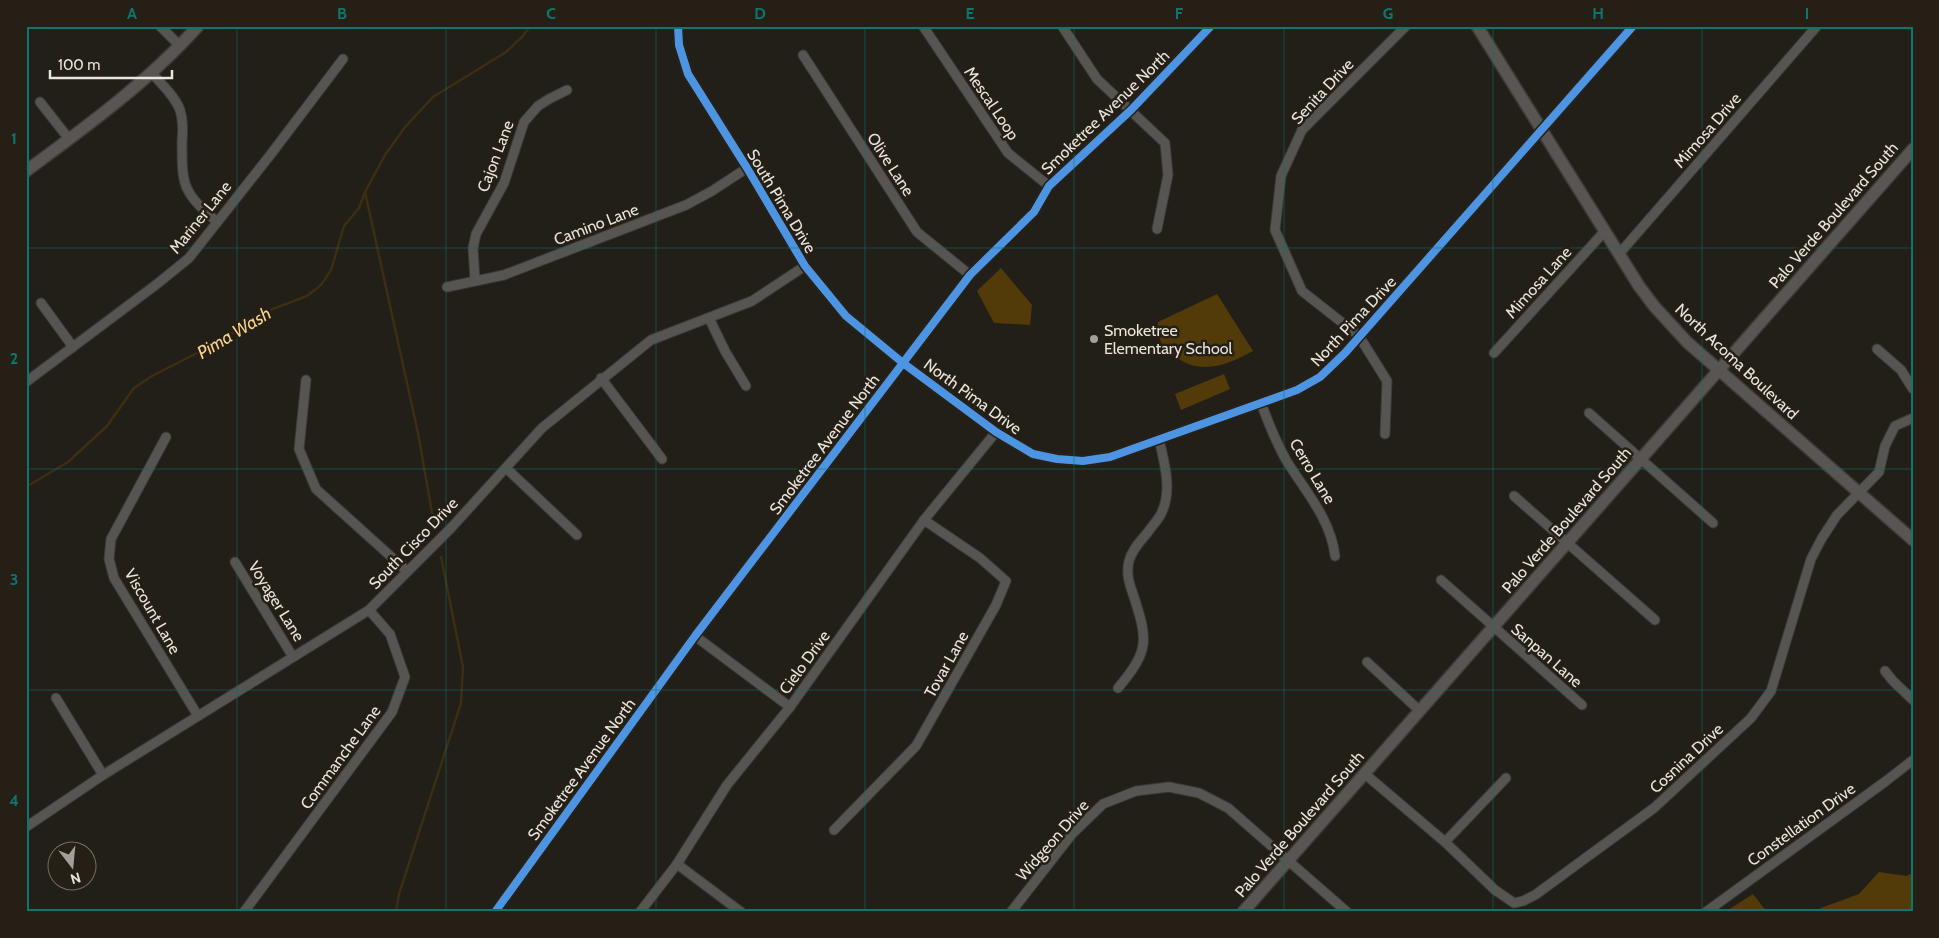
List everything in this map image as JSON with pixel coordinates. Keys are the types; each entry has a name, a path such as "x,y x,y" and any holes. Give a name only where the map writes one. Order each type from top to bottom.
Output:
{"main road":[{"path":"26,171 152,73 198,26"},
{"name":"North Acoma Boulevard","path":"1477,26 1604,232 1654,306 1687,342 1913,540"},
{"name":"Palo Verde Boulevard South","path":"1243,912 1913,149"}],"street":[{"path":"160,26 180,46"},
{"name":"South Pima Drive","path":"678,26 679,45 688,74 805,266 846,316 903,363"},
{"name":"Mescal Loop","path":"923,26 1008,153 1049,186"},
{"path":"1062,26 1097,78 1164,143 1168,175 1157,229"},
{"name":"Smoketree Avenue North","path":"495,912 695,636 970,275 1034,212 1049,186 1131,110 1212,26"},
{"name":"Senita Drive","path":"1384,434 1387,381 1359,336 1302,291 1275,230 1282,176 1302,130 1406,26"},
{"name":"North Pima Drive","path":"903,363 996,432 1033,454 1083,462 1110,457 1312,383 1336,363 1542,131 1632,26"},
{"name":"Mimosa Drive","path":"1619,254 1817,26"},
{"name":"Olive Lane","path":"804,55 917,232 970,275"},
{"name":"Mariner Lane","path":"26,382 178,268 201,244 216,221 271,154 343,59"},
{"path":"152,73 173,97 180,110 183,122 182,166 186,188 194,201 216,221"},
{"name":"Cajon Lane","path":"475,280 473,248 476,234 504,183 524,122 538,106 567,90"},
{"path":"40,102 69,139"},
{"name":"Camino Lane","path":"447,287 504,275 686,204 712,191 747,168"},
{"name":"Mimosa Lane","path":"1494,353 1604,232"},
{"name":"South Cisco Drive","path":"26,827 103,775 369,610 408,572 542,428 651,340 752,301 805,266"},
{"path":"40,303 73,347"},
{"path":"709,318 725,351 746,386"},
{"path":"1877,349 1901,370 1913,389"},
{"path":"602,378 662,459"},
{"path":"306,380 299,449 316,489 408,572"},
{"name":"Cerro Lane","path":"1261,403 1285,458 1322,515 1330,533 1335,556"},
{"path":"1589,413 1713,522"},
{"name":"Cosnina Drive","path":"1365,774 1445,842 1495,890 1514,903 1535,895 1654,808 1751,718 1771,691 1811,559 1822,538 1837,515 1879,472 1885,446 1895,426 1913,418"},
{"name":"Cielo Drive","path":"640,912 677,864 728,785 790,707 924,520 996,432"},
{"name":"Viscount Lane","path":"166,437 111,539 109,559 114,578 198,716"},
{"path":"1118,688 1140,659 1144,643 1142,626 1128,575 1129,559 1136,546 1161,514 1165,502 1167,479 1158,439"},
{"path":"506,468 577,535"},
{"path":"1514,496 1655,620"},
{"name":"Tovar Lane","path":"834,830 916,746 996,605 1006,581 980,558 924,520"},
{"name":"Voyager Lane","path":"235,562 293,656"},
{"name":"Sanpan Lane","path":"1441,580 1582,705"},
{"name":"Commanche Lane","path":"244,912 392,712 405,677 390,634 369,610"},
{"path":"695,636 790,707"},
{"path":"1367,662 1420,710"},
{"path":"1885,671 1913,700"},
{"path":"56,698 103,775"},
{"name":"Constellation Drive","path":"1706,912 1886,782 1913,760"},
{"path":"1445,842 1506,778"},
{"name":"Widgeon Drive","path":"1011,912 1072,834 1103,804 1136,791 1169,787 1199,792 1228,808 1347,912"},
{"path":"677,864 740,912"}],"shaded area":[{"path":"1001,268 1032,305 1030,325 994,323 977,291"},
{"path":"1217,294 1253,351 1232,361 1211,367 1191,365 1180,360 1164,347 1158,331 1158,322"},
{"path":"1224,374 1230,389 1181,410 1175,394"},
{"path":"1879,872 1907,876 1913,872 1913,912 1810,912 1859,894"},
{"path":"1753,894 1767,912 1729,912 1728,910"}],"waterway":[{"name":"Pima Wash","path":"26,487 68,462 107,426 134,388 152,376 219,344 237,329 265,312 307,296 321,285 331,270 344,226 359,208 365,192 385,155 405,127 433,97 506,52 523,36 530,26"},
{"path":"365,192 418,433 434,524"},
{"path":"396,912 399,894 461,703 463,667 441,557"}],"cycle path":[{"path":"678,26 679,45 688,74 805,266 846,316 903,363 996,432 1033,454 1057,459 1083,461 1110,457 1297,390 1320,377 1345,353 1633,26"},
{"path":"495,912 695,636 970,275 1034,212 1049,186 1131,110 1211,26"}],"place":[{"name":"Smoketree Elementary School","path":"1094,339"}]}
